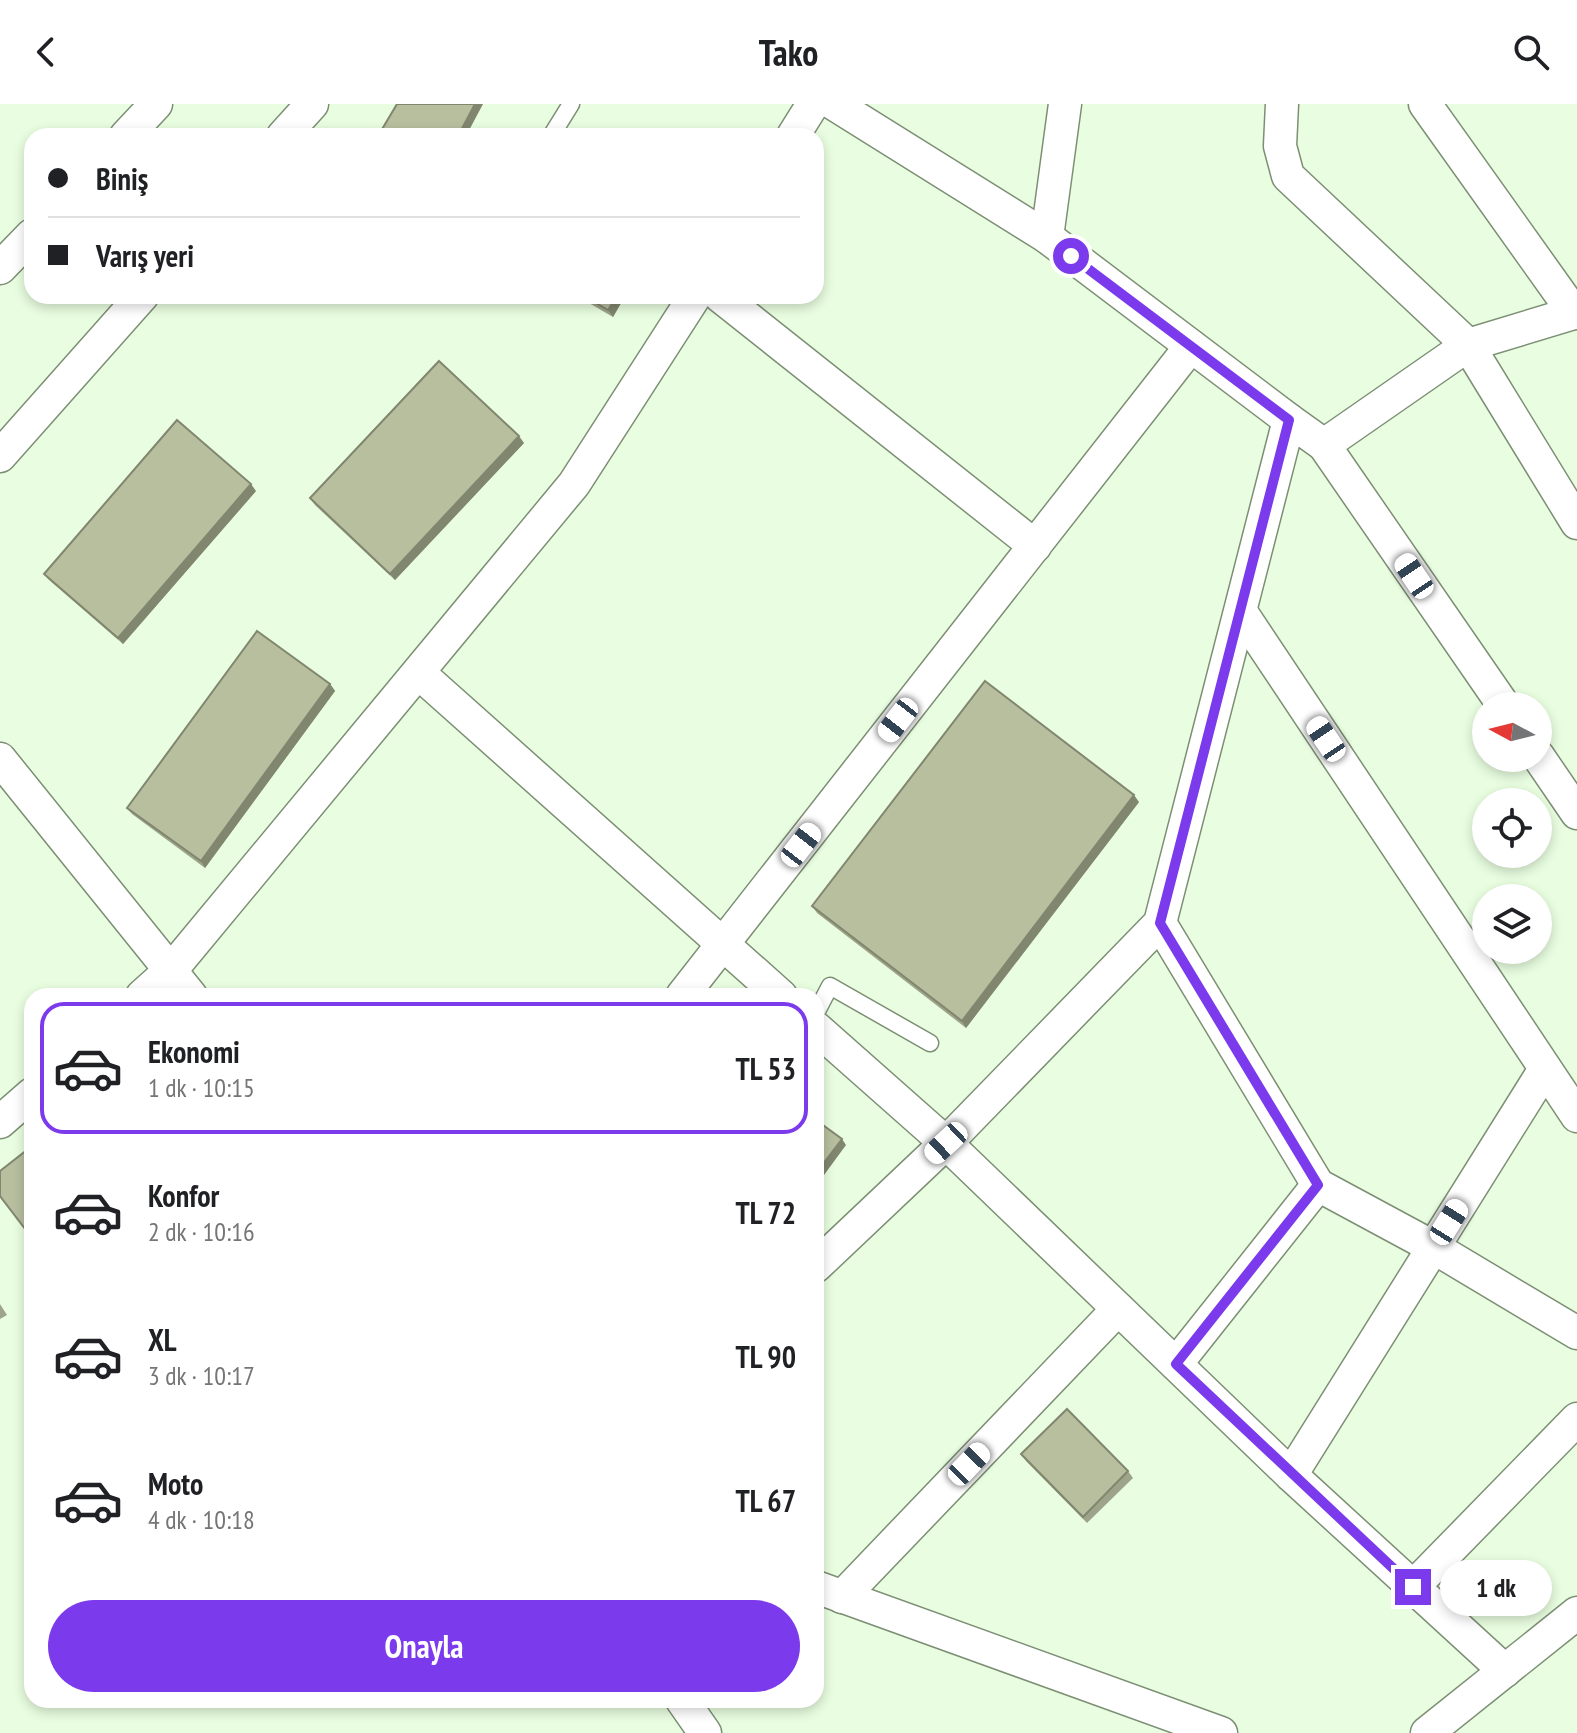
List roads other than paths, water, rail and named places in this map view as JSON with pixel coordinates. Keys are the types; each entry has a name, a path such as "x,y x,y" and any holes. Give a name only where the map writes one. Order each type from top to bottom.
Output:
{"street":[{"path":"134,128 156,104"},
{"path":"798,128 813,104"},
{"path":"834,104 1047,237 1324,445 1494,692"},
{"path":"1047,237 1065,104"},
{"path":"1282,104 1280,146 1288,176 1468,345 1577,523"},
{"path":"1324,445 1468,345 1576,312 1425,104"},
{"path":"289,128 308,105"},
{"path":"0,268 24,243"},
{"path":"0,456 135,304"},
{"path":"151,988 172,969 420,674 574,484 690,304"},
{"path":"730,304 1035,546"},
{"path":"688,988 1191,346"},
{"path":"824,1258 946,1143 1160,923 1289,420"},
{"path":"1241,612 1577,1116"},
{"path":"420,674 772,988"},
{"path":"0,759 185,988"},
{"path":"1549,772 1577,813"},
{"path":"1160,923 1318,1185 1433,1247 1577,1333"},
{"path":"824,1035 946,1143 1291,1475 1505,1671"},
{"path":"1291,1475 1545,1069"},
{"path":"0,1122 24,1101"},
{"path":"1176,1364 1318,1185"},
{"path":"1118,1309 829,1592 1221,1733"},
{"path":"1413,1587 1577,1419"},
{"path":"1427,1733 1577,1613"},
{"path":"688,1708 705,1733"}],"lane":[{"path":"556,128 571,104"},
{"path":"824,998 830,986 930,1043"}]}
